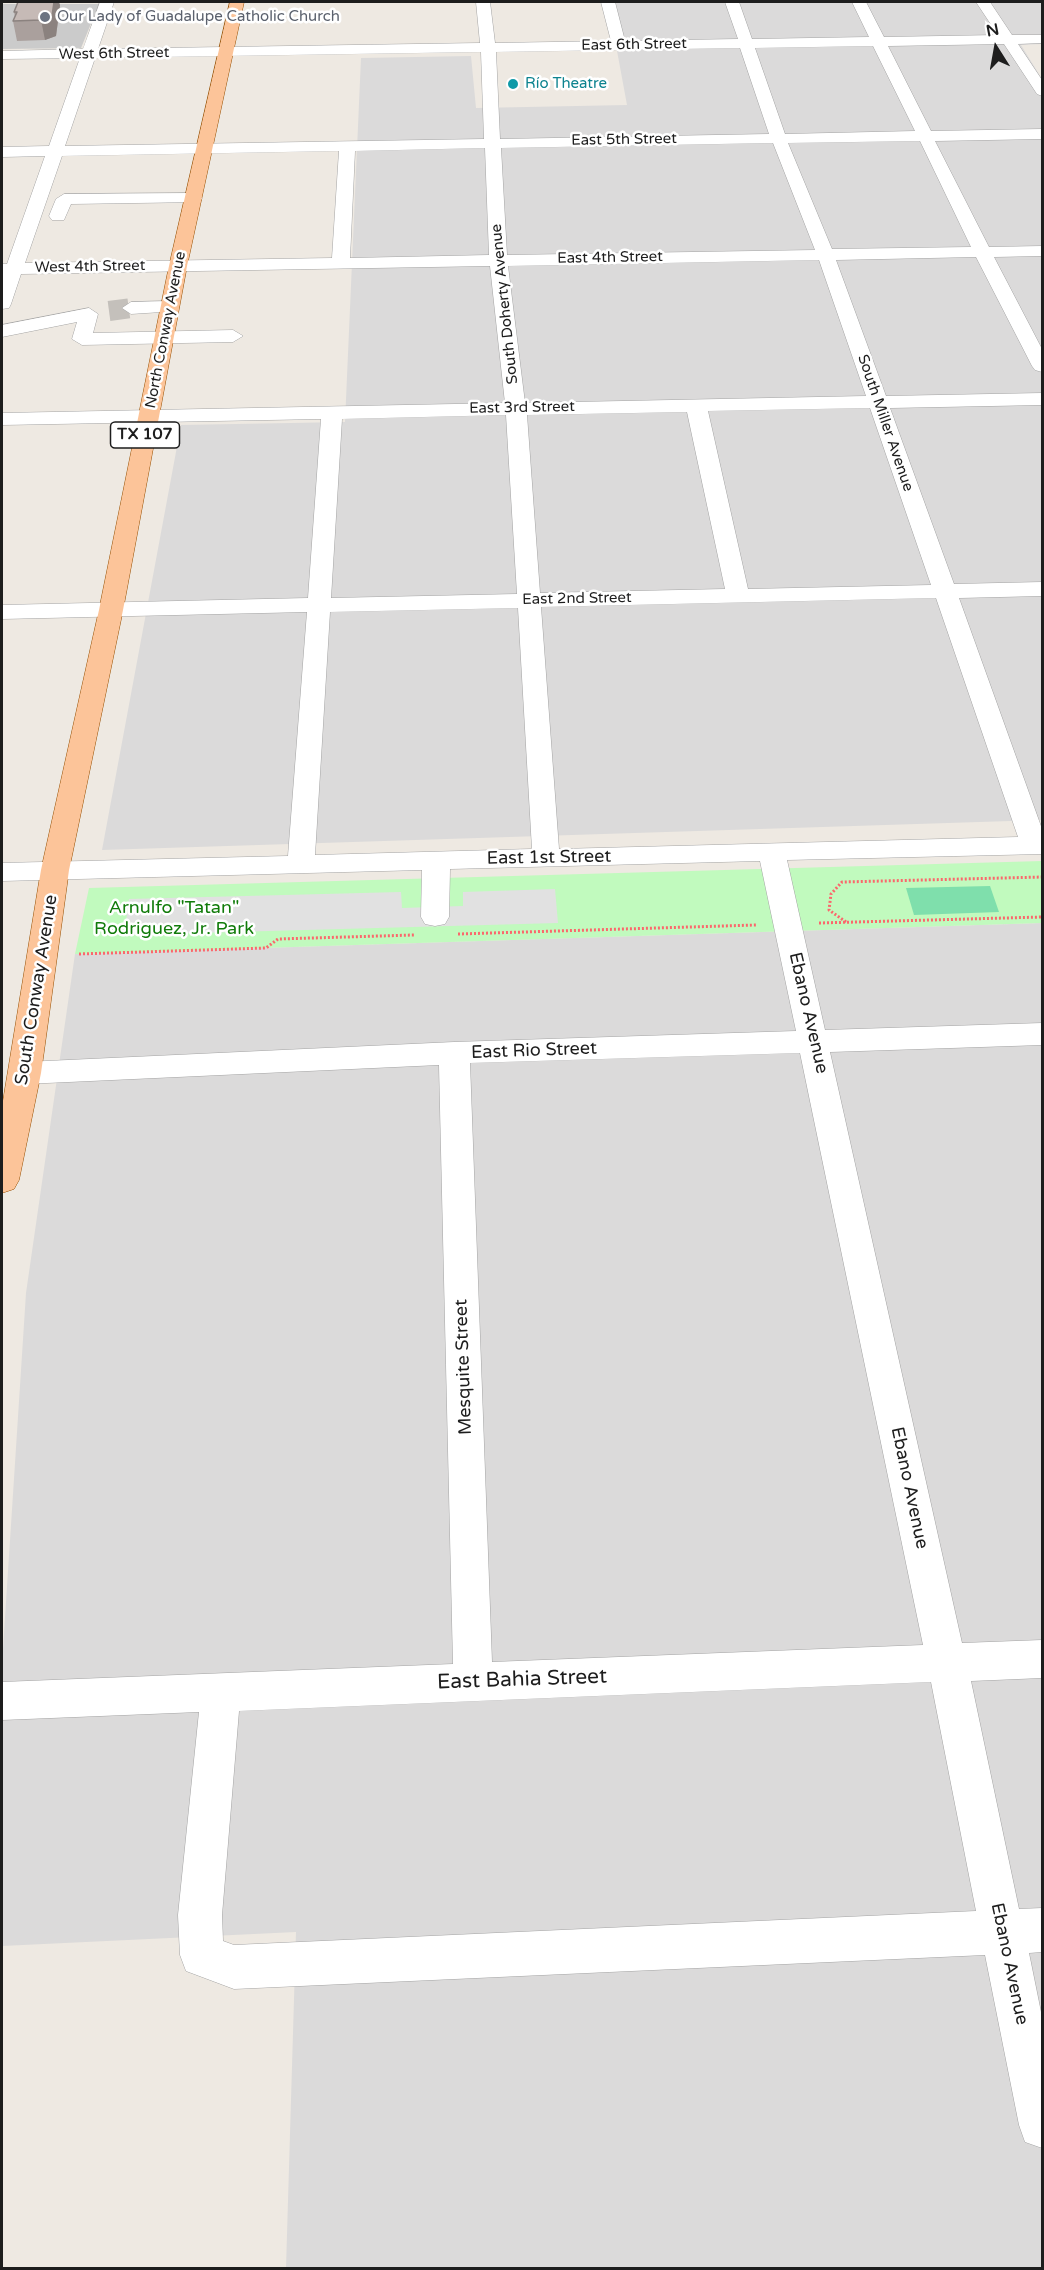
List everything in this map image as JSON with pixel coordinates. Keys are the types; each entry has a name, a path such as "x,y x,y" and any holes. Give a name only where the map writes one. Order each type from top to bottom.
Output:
{"main road":[{"name":"North Conway Avenue","path":"55,870 111,610 178,266 237,2"},
{"name":"South Conway Avenue","path":"2,1180 26,1073 55,870"}],"street":[{"path":"2,304 7,268 55,151 107,2"},
{"name":"South Doherty Avenue","path":"483,2 488,47 498,259 516,408 546,858"},
{"path":"608,2 619,45"},
{"name":"South Miller Avenue","path":"732,2 778,137 826,256 945,591 1039,846"},
{"path":"859,2 927,135 983,253 1042,366"},
{"path":"983,2 1042,91"},
{"name":"East 6th Street","path":"226,52 1042,39"},
{"name":"West 6th Street","path":"2,55 226,52"},
{"name":"East 5th Street","path":"2,152 1042,134"},
{"path":"341,262 347,145"},
{"path":"58,216 64,199 194,198"},
{"name":"East 4th Street","path":"178,266 498,259 1042,252"},
{"name":"West 4th Street","path":"7,268 178,266"},
{"path":"132,309 170,307"},
{"path":"2,331 101,314 82,339 233,335"},
{"name":"East 3rd Street","path":"2,420 1042,399"},
{"path":"696,405 738,596"},
{"path":"301,864 332,412"},
{"name":"East 2nd Street","path":"2,612 1042,589"},
{"name":"East 1st Street","path":"2,872 1039,846"},
{"name":"Ebano Avenue","path":"772,852 947,1663 1022,1931 1042,2125"},
{"path":"435,917 436,861"},
{"name":"East Rio Street","path":"26,1073 454,1053 1042,1034"},
{"name":"Mesquite Street","path":"454,1053 473,1681"},
{"name":"East Bahia Street","path":"2,1701 1042,1659"},
{"path":"221,1692 200,1915 202,1955 234,1967 1022,1931"}],"path":[{"path":"847,923 829,910 831,894 842,882 1042,877"},
{"path":"788,924 1042,917"}],"shaded area":[{"path":"608,2 1042,2 1042,44 1021,45 1042,79 1042,820 102,850 181,425 345,422 361,58 471,56 476,108 627,105"},
{"path":"2,4 99,4 81,48 2,49"},
{"path":"555,889 558,923 124,935 129,899 401,892 402,908 463,906 463,892"},
{"path":"1042,923 1042,2268 286,2268 296,1932 2,1946 2,1664 26,1293 75,954"}],"green space":[{"name":"Arnulfo \"Tatan\" Rodriguez, Jr. Park","path":"1042,861 1042,923 75,954 89,888"},
{"path":"990,886 999,912 914,915 906,888"}],"building":[{"path":"18,2 54,2 52,16 41,20 13,21"}],"tunnel":[{"path":"109,311 131,308"}],"place":[{"name":"Our Lady of Guadalupe Catholic Church","path":"45,17"},
{"name":"Río Theatre","path":"513,84"}]}
